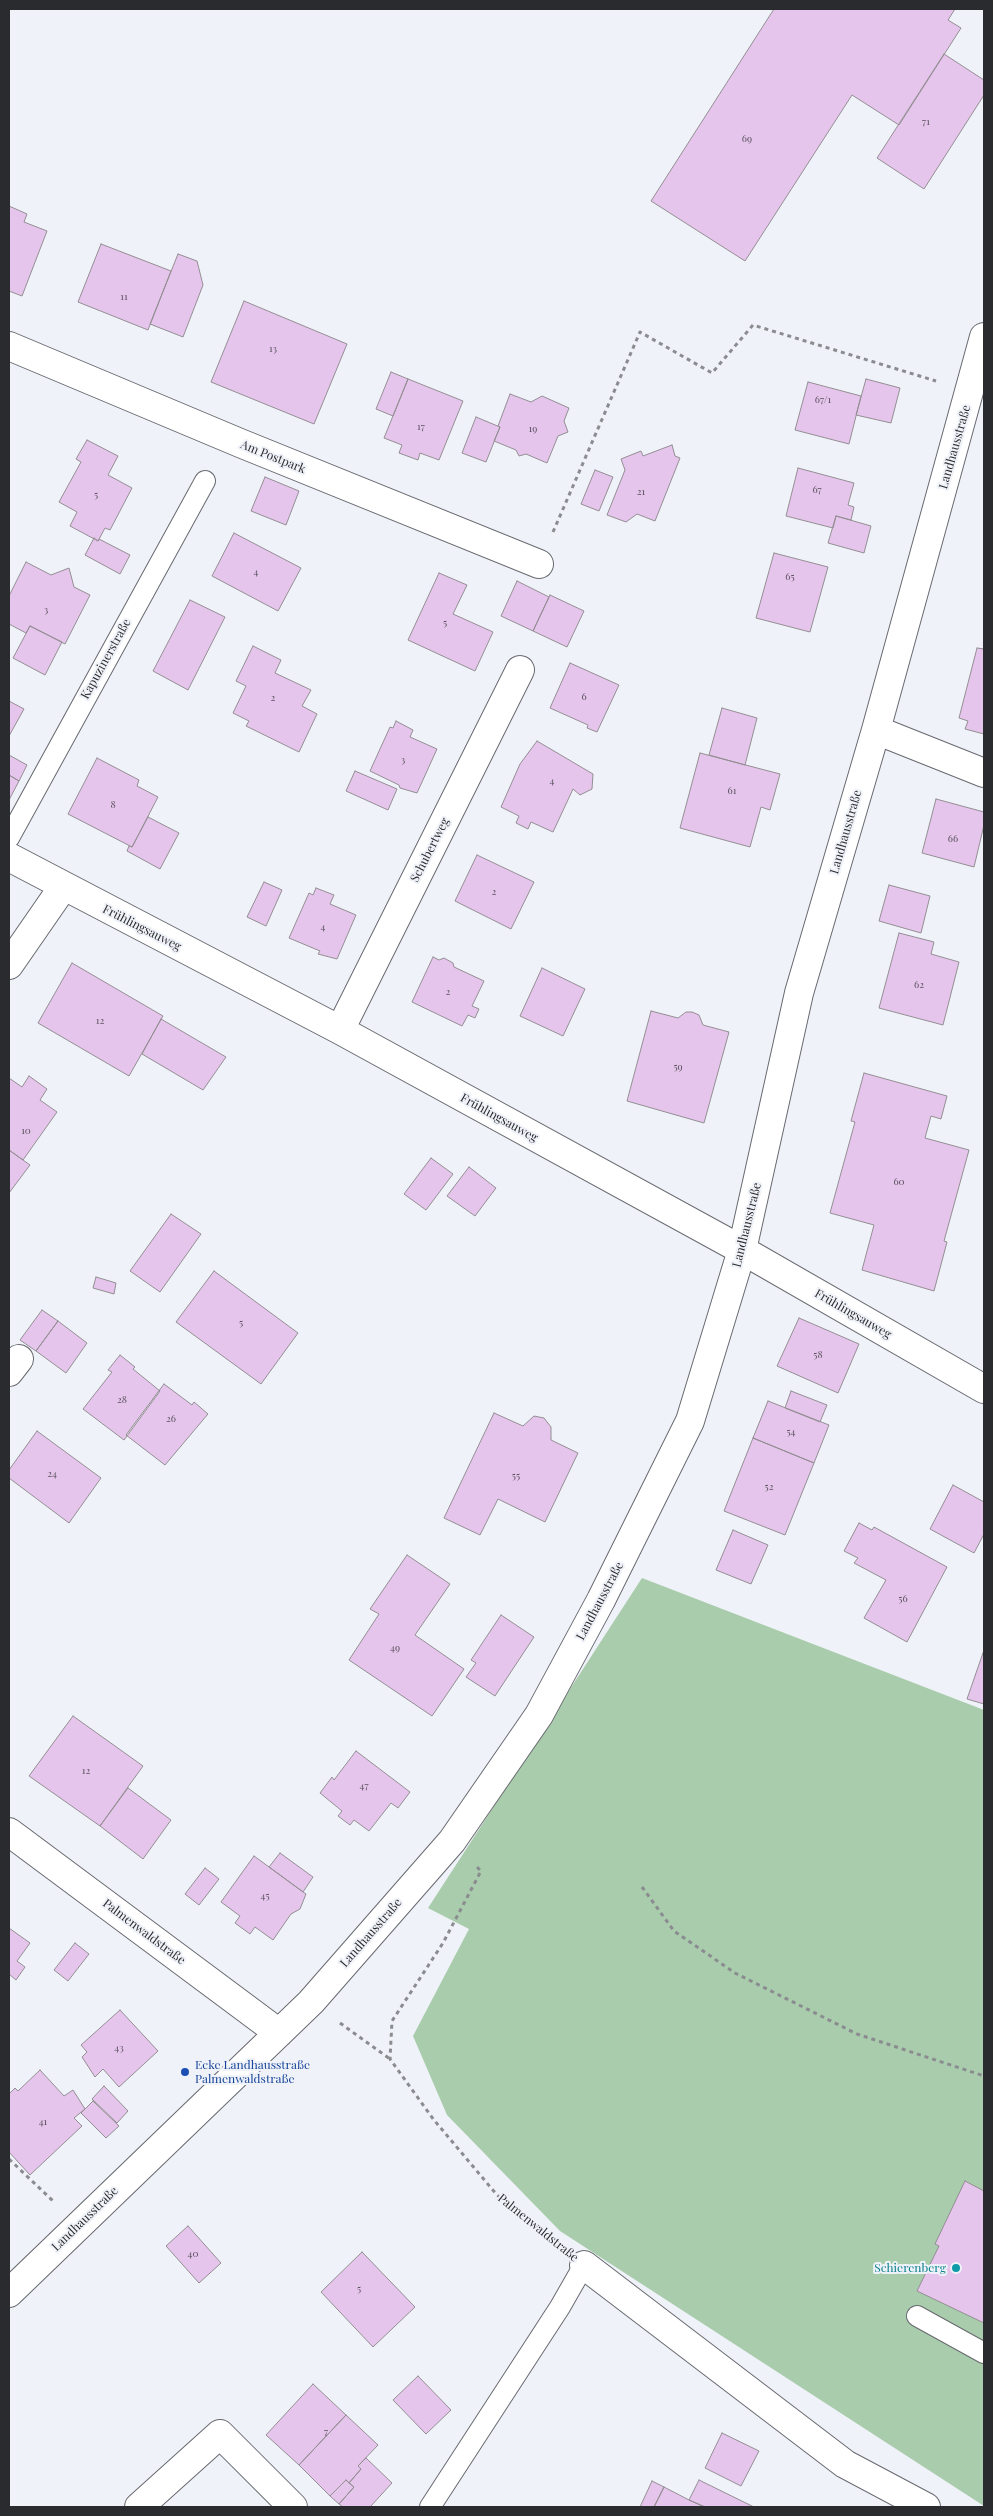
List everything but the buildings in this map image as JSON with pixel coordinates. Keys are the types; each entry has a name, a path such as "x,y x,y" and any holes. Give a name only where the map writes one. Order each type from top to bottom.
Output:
{"street":[{"name":"Landhausstraße","path":"9,2293 311,2002 452,1842 539,1715 602,1600 690,1420 742,1250 799,994 876,730 984,338"},
{"name":"Am Postpark","path":"9,346 240,443 539,564"},
{"name":"Schubertweg","path":"340,1030 520,670"},
{"path":"876,730 984,773"},
{"name":"Frühlingsauweg","path":"9,857 62,887 340,1030 742,1250 984,1389"},
{"path":"9,965 62,887"},
{"name":"Palmenwaldstraße","path":"9,1832 279,2033"},
{"name":"Palmenwaldstraße","path":"584,2265 845,2464 926,2507"},
{"path":"139,2507 220,2434 293,2507"}],"lane":[{"name":"Kapuzinerstraße","path":"9,838 205,482"},
{"path":"430,2507 560,2307 584,2265"},
{"path":"918,2316 984,2353"}],"path":[{"path":"539,564 640,332 712,373 753,324 970,391"},
{"path":"390,2059 392,2020 443,1943 482,1871 452,1842"},
{"path":"642,1888 674,1931 735,1973 857,2034 984,2076"},
{"name":"Palmenwaldstraße","path":"311,2002 390,2059 434,2120 497,2195 584,2265"},
{"path":"9,2159 79,2226"}],"green space":[{"path":"642,1578 984,1710 984,2506 560,2231 447,2115 413,2036 469,1929 428,1908"}],"place":[{"name":"Ecke Landhausstraße Palmenwaldstraße","path":"185,2072"},
{"name":"Schierenberg","path":"956,2268"}]}
